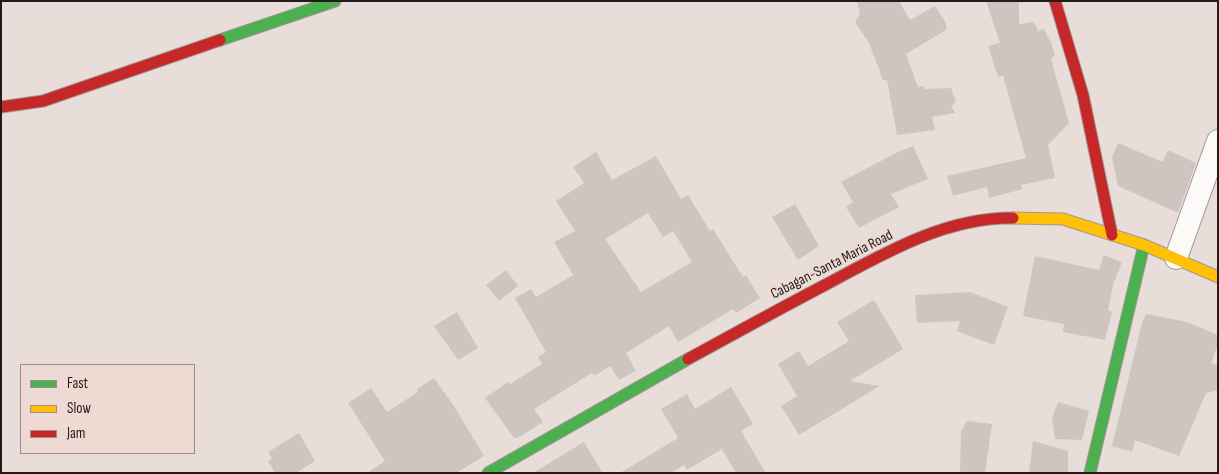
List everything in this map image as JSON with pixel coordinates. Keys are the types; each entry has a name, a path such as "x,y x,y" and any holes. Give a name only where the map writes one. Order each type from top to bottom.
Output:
{"street":[{"path":"1,107 43,101 335,1"},
{"path":"1055,1 1083,95 1112,235"},
{"path":"1176,258 1218,141"},
{"name":"Cabagan-Santa Maria Road","path":"488,473 754,322 897,247 951,227 998,218 1063,219 1144,245 1218,277"},
{"path":"1090,473 1144,245"}],"building":[{"path":"857,1 899,1 910,20 935,6 946,23 946,30 906,54 918,87 924,86 925,89 951,88 956,102 951,106 955,113 932,117 935,130 897,135 887,80 883,80 869,43 855,22 860,14"},
{"path":"986,1 1019,1 1019,24 1034,22 1038,31 1044,29 1055,55 1051,59 1069,123 1048,145 1055,178 1021,185 1023,189 989,198 987,187 953,196 947,176 1026,158 1003,76 998,77 988,46 1000,43"},
{"path":"1118,143 1163,162 1168,150 1196,163 1178,213 1118,186 1112,157"},
{"path":"913,146 928,179 891,194 899,207 859,228 846,207 853,202 841,182"},
{"path":"596,152 612,180 656,156 681,199 688,195 710,231 713,229 743,277 746,275 760,298 736,313 733,309 678,342 669,326 626,353 636,371 619,380 610,366 594,376 592,373 534,409 543,422 518,438 514,438 485,398 508,382 510,384 542,364 538,357 546,352 515,298 531,289 536,297 573,275 554,242 575,231 556,201 584,183 573,167","holes":["648,213 663,237 673,231 692,262 641,292 605,239"]},
{"path":"795,204 819,246 798,260 772,217"},
{"path":"1104,255 1122,262 1113,285 1108,310 1112,312 1105,340 1063,332 1064,324 1023,316 1035,256 1099,270"},
{"path":"506,270 518,286 499,301 486,285"},
{"path":"970,292 1008,307 994,345 957,331 960,321 917,323 915,295"},
{"path":"874,300 903,349 850,381 880,386 799,435 781,406 797,396 778,364 799,351 808,366 849,341 837,322"},
{"path":"457,312 478,348 458,360 434,326"},
{"path":"1146,314 1187,322 1218,335 1218,344 1211,363 1218,366 1218,390 1206,393 1179,456 1135,440 1132,452 1112,446 1142,323"},
{"path":"434,378 454,406 484,456 456,473 367,473 385,461 348,403 371,388 387,412 418,392 417,389"},
{"path":"731,387 753,424 741,431 766,473 736,473 722,449 687,470 684,465 671,473 620,473 678,438 661,409 687,394 695,409"},
{"path":"1058,402 1089,411 1082,440 1055,439 1052,418"},
{"path":"967,421 992,424 985,473 960,473 961,432"},
{"path":"299,433 315,461 296,473 275,473 268,461 272,458 268,452"},
{"path":"1033,441 1068,451 1068,473 1029,473"},
{"path":"584,442 603,473 533,473"}],"traffic: fast":[{"path":"220,40 335,1"},
{"path":"1090,473 1144,245"},
{"path":"488,473 688,359"}],"traffic: slow":[{"path":"1013,218 1063,219 1144,245 1218,277"}],"traffic: jam":[{"path":"1055,1 1083,95 1112,235"},
{"path":"1,107 43,101 220,40"},
{"path":"688,359 869,261 915,240 963,224 988,219 1013,218"}]}
